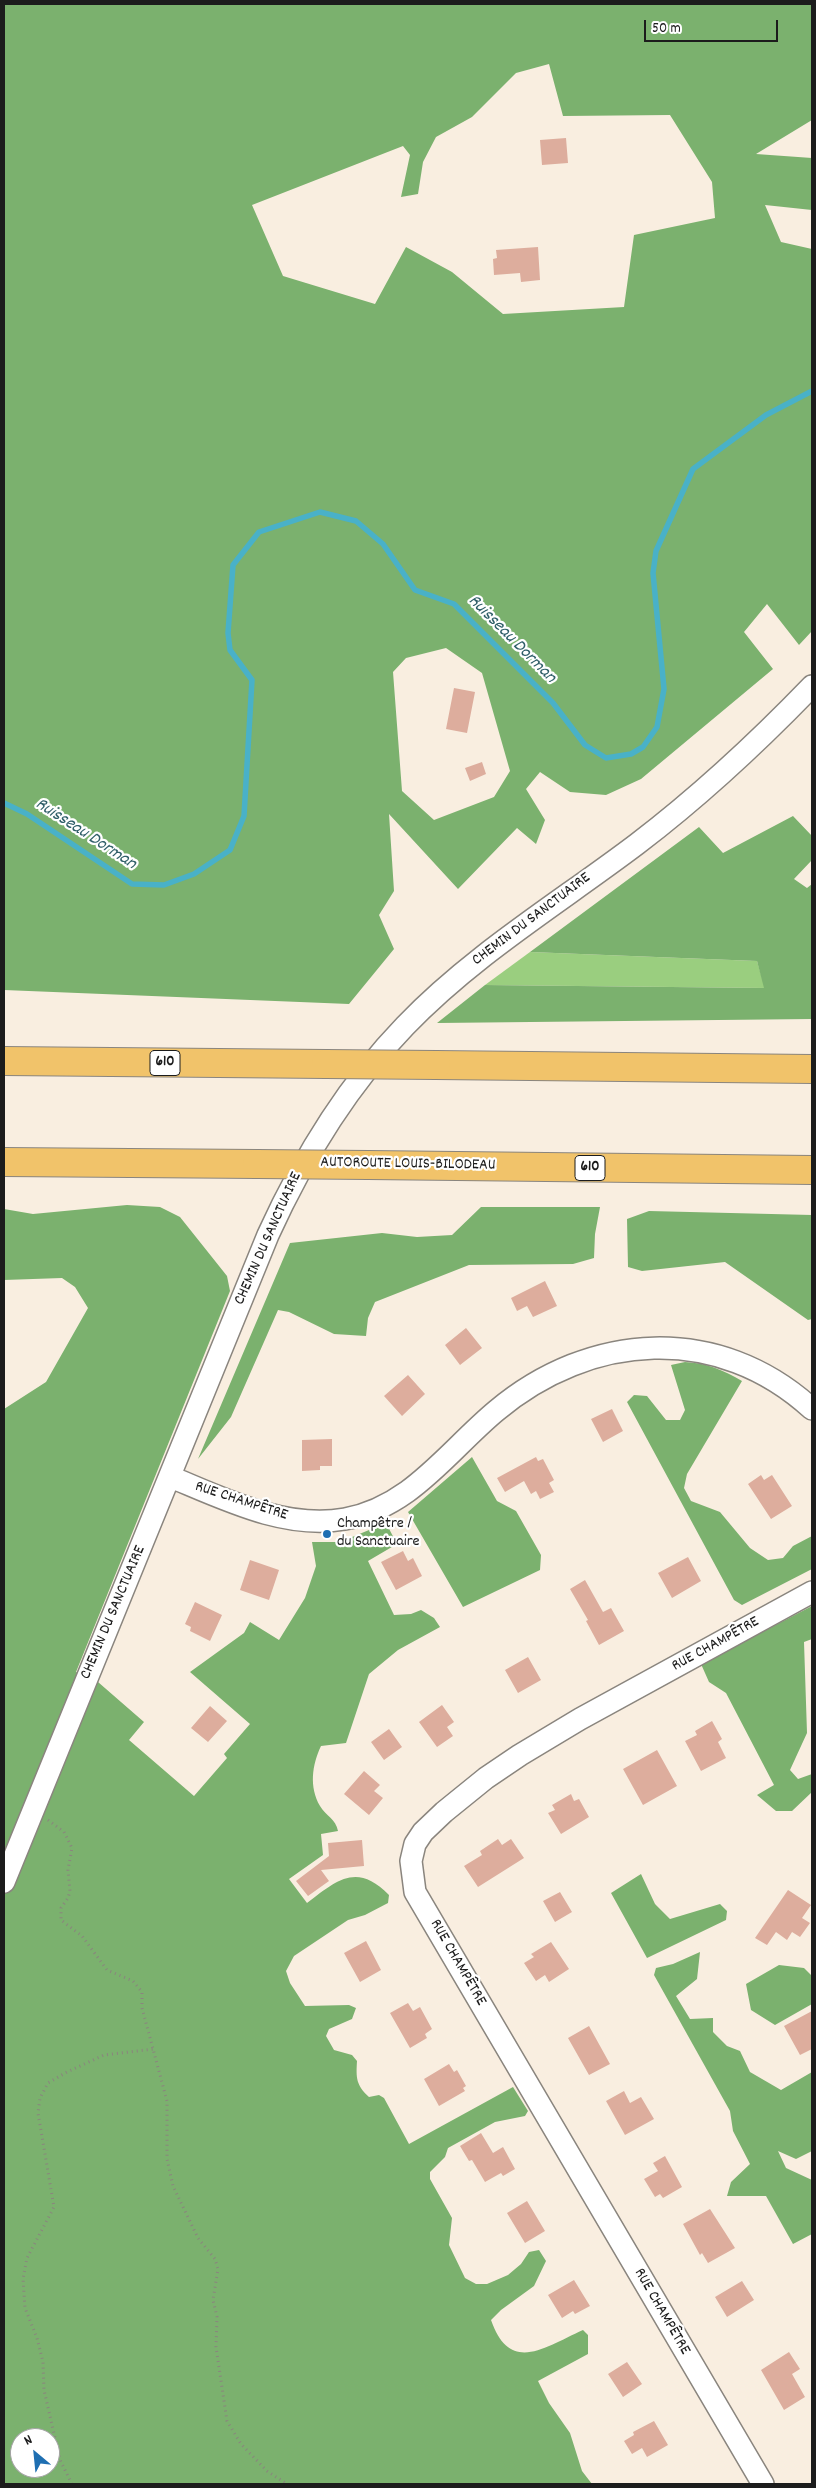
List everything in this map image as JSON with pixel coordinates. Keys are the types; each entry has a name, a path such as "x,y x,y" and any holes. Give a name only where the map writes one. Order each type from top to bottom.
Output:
{"highway":[{"name":"610","path":"4,1061 812,1069"},
{"name":"AUTOROUTE LOUIS-BILODEAU","path":"4,1162 812,1170"}],"street":[{"name":"CHEMIN DU SANCTUAIRE","path":"4,1882 114,1608 171,1477 282,1205 321,1132 361,1076 401,1030 443,989 489,951 662,825 734,763 812,686"},
{"name":"RUE CHAMPÊTRE","path":"171,1477 250,1508 289,1519 327,1522 365,1514 381,1508 412,1490 496,1412 536,1382 582,1360 632,1349 684,1349 734,1361 780,1383 812,1409"},
{"name":"RUE CHAMPÊTRE","path":"763,2484 415,1892 410,1861 415,1844 423,1832 486,1778 520,1754 812,1592"}],"path":[{"path":"33,1810 64,1832 72,1848 68,1870 70,1891 68,1898 61,1908 62,1920 82,1936 107,1970 139,1986 142,1992 142,2008 167,2101 167,2159 172,2186 198,2238 215,2259 218,2269 213,2300 217,2317 216,2347 227,2421 241,2444 274,2477 286,2484"},
{"path":"72,2484 60,2460 44,2390 41,2354 25,2308 23,2278 27,2258 54,2206 38,2113 40,2098 48,2083 86,2062 104,2055 154,2050"}],"green space":[{"path":"4,4 812,4 812,120 756,154 812,158 812,210 765,205 781,242 812,249 812,631 799,645 767,604 744,632 773,669 641,779 606,795 570,792 540,772 526,789 545,820 536,844 517,828 458,889 389,814 394,891 379,915 394,949 349,1004 4,990","holes":["549,64 563,116 670,115 712,182 715,218 634,235 624,307 503,314 452,272 406,247 375,304 283,276 252,205 403,146 410,155 401,197 418,194 423,162 436,137 472,117 516,73","446,648 482,673 510,771 494,797 434,820 402,791 393,672 406,658"]},
{"path":"793,816 812,836 812,860 794,879 807,888 812,884 812,1019 437,1023 485,985 764,988 757,961 530,952 699,827 723,853"},
{"path":"530,952 757,961 765,988 485,985"},
{"path":"127,1205 160,1207 180,1217 227,1276 230,1291 76,1672 98,1682 144,1722 129,1740 194,1796 227,1758 224,1754 250,1724 190,1672 244,1633 250,1622 279,1640 305,1598 316,1566 312,1542 340,1542 386,1523 397,1544 368,1561 394,1615 411,1614 421,1610 434,1618 440,1627 398,1650 369,1674 346,1743 321,1746 314,1768 314,1791 320,1806 333,1820 338,1831 321,1834 323,1855 289,1879 307,1903 328,1887 347,1878 357,1877 367,1879 378,1885 389,1895 388,1903 365,1915 348,1920 294,1956 286,1971 290,1983 305,2006 349,2005 356,2008 352,2019 329,2029 326,2036 334,2050 352,2055 357,2061 359,2085 369,2097 379,2095 384,2098 409,2144 513,2087 528,2111 525,2116 495,2122 448,2148 445,2157 430,2172 430,2179 452,2218 449,2245 465,2278 476,2284 487,2284 508,2275 521,2264 529,2252 539,2250 546,2261 534,2286 501,2310 491,2320 499,2337 508,2347 518,2352 530,2352 542,2349 583,2330 588,2335 588,2354 538,2381 549,2403 570,2433 582,2471 592,2484 4,2484 4,1409 46,1382 88,1308 75,1287 62,1278 4,1280 4,1209 33,1214"},
{"path":"481,1207 600,1207 595,1234 594,1258 573,1264 469,1265 375,1302 368,1318 366,1336 334,1334 289,1312 278,1310 231,1417 198,1459 290,1243 382,1233 417,1237 452,1235"},
{"path":"649,1211 812,1215 812,1319 808,1320 725,1262 642,1271 628,1267 627,1219"},
{"path":"685,1362 715,1368 742,1381 687,1474 684,1488 691,1501 720,1512 750,1548 768,1560 783,1558 793,1546 812,1536 812,1569 742,1605 734,1600 627,1402 634,1395 647,1396 666,1420 680,1420 685,1410 671,1365"},
{"path":"472,1457 497,1501 516,1511 541,1555 540,1570 463,1607 408,1512"},
{"path":"812,1606 812,1639 804,1642 807,1733 790,1770 798,1779 812,1774 812,1792 792,1811 776,1811 757,1795 774,1785 726,1693 709,1682 701,1664"},
{"path":"641,1874 655,1904 670,1919 720,1904 727,1911 726,1920 647,1958 611,1893"},
{"path":"700,1952 697,1979 676,1996 690,2019 713,2018 713,2032 727,2046 740,2051 750,2072 781,2090 812,2072 812,2151 796,2159 778,2151 786,2168 812,2180 812,2234 793,2244 766,2196 727,2196 731,2182 750,2164 733,2131 730,2111 654,1975 656,1968 673,1964"},
{"path":"779,1965 804,1968 812,1976 812,2004 775,2025 751,2010 746,1984"}],"building":[{"path":"566,138 568,163 542,165 540,140"},
{"path":"538,247 540,280 521,282 520,273 494,275 493,259 497,258 496,250"},
{"path":"454,688 475,692 467,733 446,729"},
{"path":"482,762 486,774 470,781 465,768"},
{"path":"545,1281 557,1306 533,1317 527,1306 517,1311 511,1298"},
{"path":"466,1328 482,1348 460,1365 445,1345"},
{"path":"408,1375 425,1394 402,1416 384,1396"},
{"path":"612,1409 623,1431 603,1442 591,1419"},
{"path":"332,1439 332,1466 320,1466 320,1470 302,1471 302,1440"},
{"path":"536,1457 538,1461 543,1459 554,1480 549,1483 554,1492 540,1499 536,1491 531,1494 524,1481 505,1492 497,1478"},
{"path":"761,1475 764,1480 772,1475 792,1506 771,1519 748,1484"},
{"path":"403,1551 408,1561 413,1558 422,1576 396,1590 381,1562"},
{"path":"688,1557 701,1581 672,1598 658,1573"},
{"path":"250,1560 279,1570 269,1600 240,1590"},
{"path":"585,1580 603,1612 611,1608 624,1631 599,1645 586,1621 588,1620 570,1589"},
{"path":"195,1602 222,1615 210,1641 190,1631 191,1627 185,1624"},
{"path":"528,1657 541,1680 518,1693 505,1670"},
{"path":"442,1705 454,1722 447,1727 453,1736 437,1747 419,1722"},
{"path":"210,1706 227,1721 208,1742 191,1728"},
{"path":"712,1721 722,1739 718,1742 726,1758 701,1771 685,1741 697,1735 695,1731"},
{"path":"389,1729 402,1747 384,1760 371,1742"},
{"path":"657,1750 677,1786 643,1805 623,1769"},
{"path":"364,1771 380,1785 374,1791 383,1798 369,1815 344,1794"},
{"path":"571,1794 574,1801 579,1799 589,1817 561,1834 548,1813 555,1810 552,1805"},
{"path":"498,1839 502,1845 511,1839 524,1858 478,1887 464,1866 482,1855 480,1851"},
{"path":"362,1840 364,1866 321,1870 329,1881 308,1896 296,1881 329,1856 328,1843"},
{"path":"788,1890 811,1905 802,1918 810,1923 800,1937 792,1932 787,1940 776,1932 767,1945 755,1938"},
{"path":"560,1892 572,1912 555,1922 543,1901"},
{"path":"366,1941 381,1970 360,1982 344,1953"},
{"path":"551,1942 569,1969 549,1982 545,1975 536,1981 524,1963 534,1957 531,1954"},
{"path":"408,2003 413,2011 420,2007 432,2029 425,2034 427,2038 410,2048 390,2013"},
{"path":"812,2011 812,2049 800,2055 784,2026"},
{"path":"589,2026 610,2064 589,2075 568,2038"},
{"path":"449,2064 454,2072 457,2070 466,2086 463,2088 465,2091 439,2106 424,2079"},
{"path":"624,2091 630,2103 641,2097 654,2119 625,2135 606,2101"},
{"path":"481,2133 493,2153 503,2147 515,2169 503,2176 501,2173 485,2182 472,2160 469,2161 460,2146"},
{"path":"665,2156 682,2187 663,2198 660,2194 655,2197 644,2179 658,2171 653,2163"},
{"path":"527,2201 545,2231 525,2243 507,2213"},
{"path":"710,2209 735,2248 708,2263 702,2253 700,2255 683,2224"},
{"path":"574,2280 590,2306 575,2314 573,2311 562,2318 548,2295"},
{"path":"742,2281 754,2300 727,2317 715,2297"},
{"path":"789,2352 800,2369 792,2374 805,2397 784,2410 761,2370"},
{"path":"627,2362 642,2384 623,2397 608,2374"},
{"path":"654,2421 668,2445 647,2457 642,2448 632,2454 624,2441 634,2435 633,2432"}],"waterway":[{"name":"Ruisseau Dorman","path":"4,803 27,814 132,884 164,885 194,874 230,850 244,816 252,680 230,650 228,633 233,565 259,532 320,512 356,521 383,544 415,590 454,604 553,703 585,745 606,758 631,754 643,747 657,727 664,689 653,573 656,551 693,469 766,415 812,391"}],"place":[{"name":"Champêtre / du Sanctuaire","path":"327,1534"}]}
